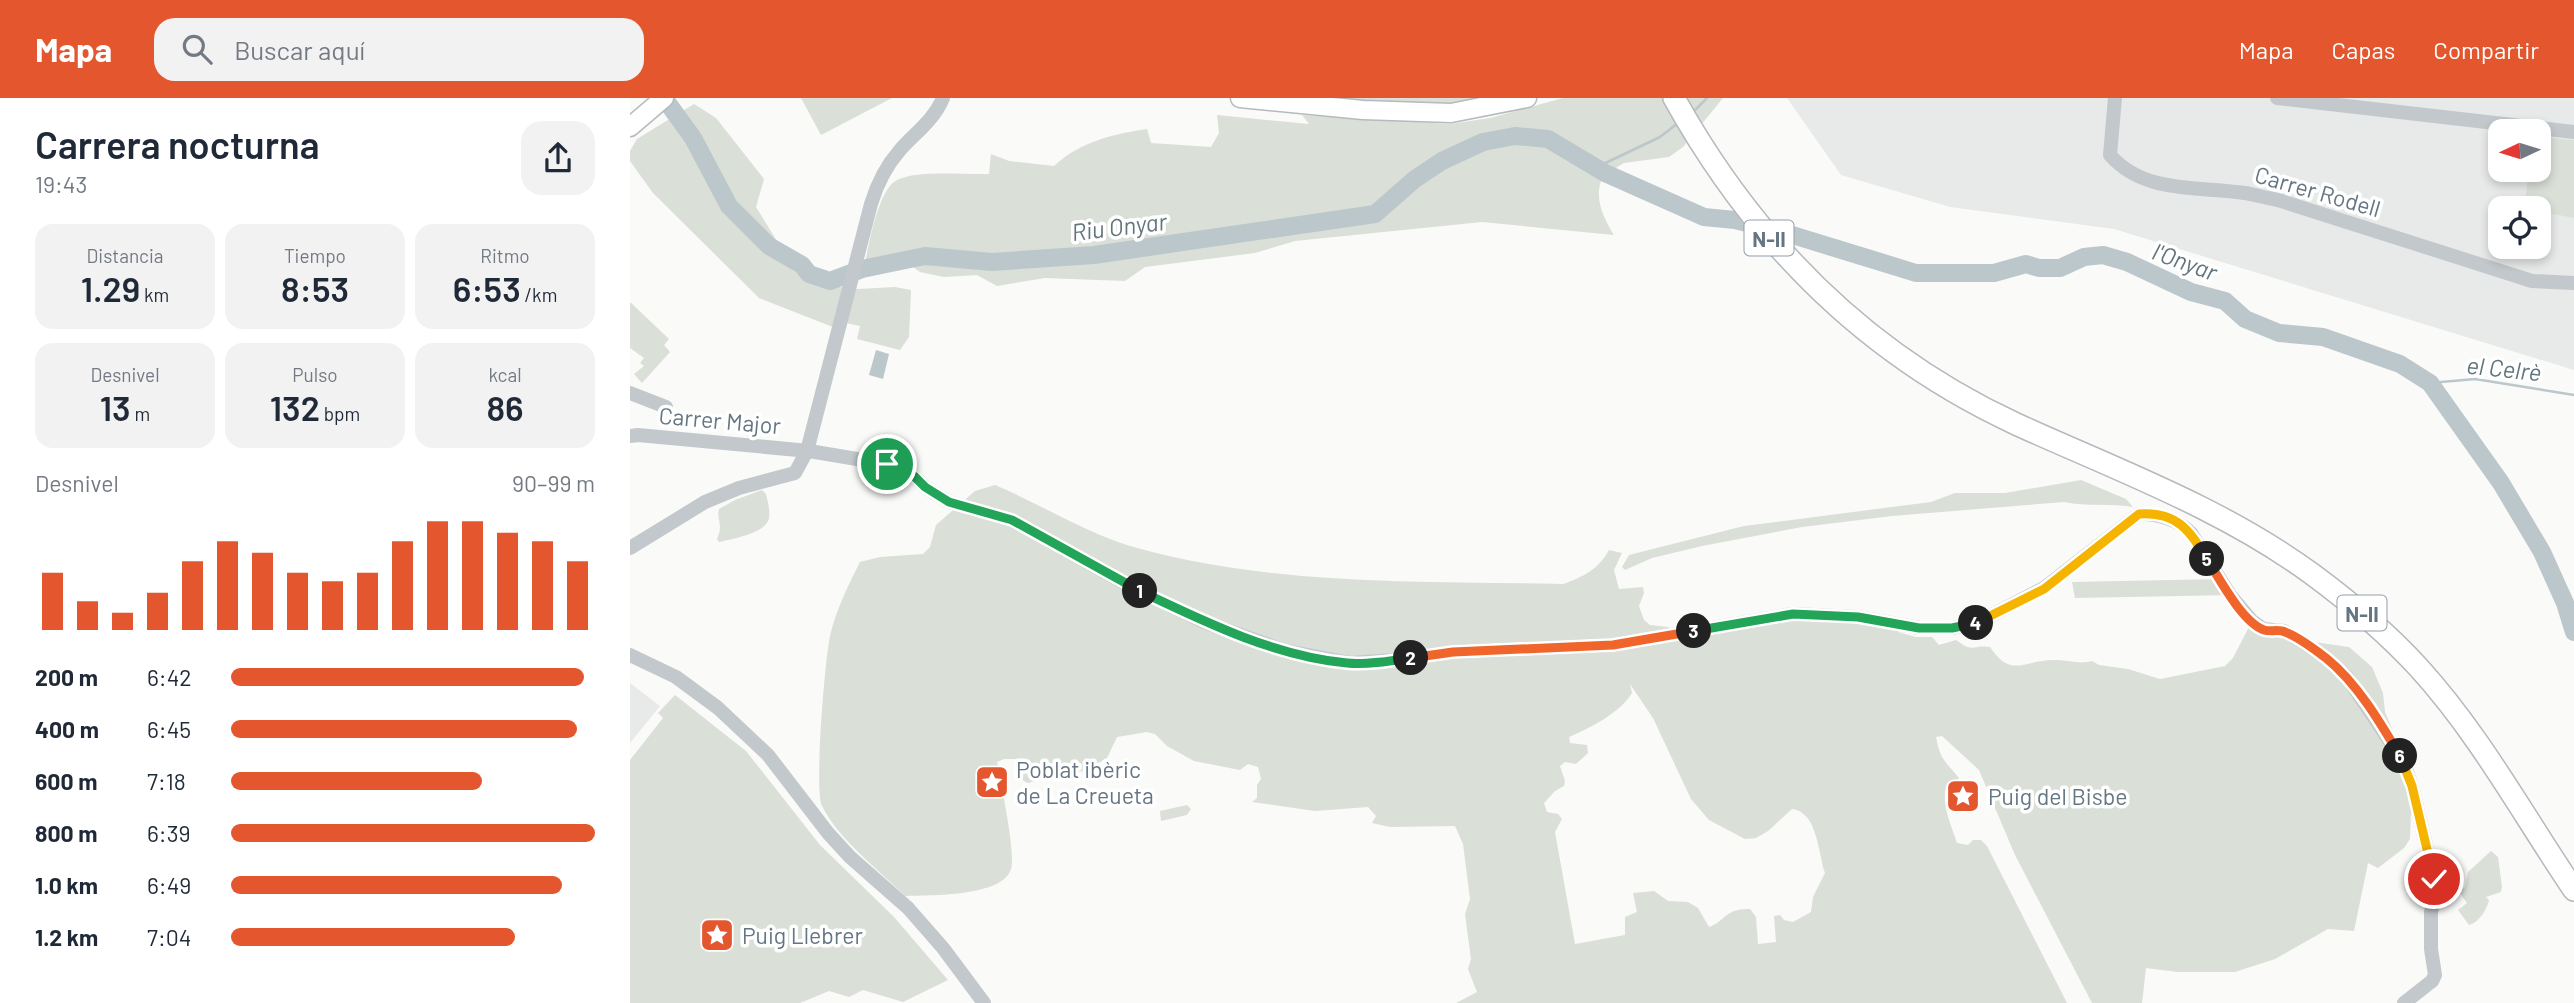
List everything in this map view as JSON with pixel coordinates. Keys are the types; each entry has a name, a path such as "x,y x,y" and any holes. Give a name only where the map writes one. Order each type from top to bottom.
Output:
{"highway":[{"name":"N-II","path":"1674,98 1707,155 1765,233 1828,298 1895,352 1951,390 2013,422 2139,478 2246,530 2342,597 2395,644 2441,694 2496,768 2574,890"}],"main road":[{"path":"630,127 664,98"},
{"path":"1240,98 1422,113 1471,110 1527,98"}],"street":[{"path":"630,548 705,502 739,488 795,473 807,450 879,179 899,151 929,121 943,98"},
{"name":"Carrer Rodell","path":"2115,98 2110,155 2120,167 2144,180 2161,185 2245,193 2277,200 2532,281 2574,283"},
{"path":"2277,98 2574,132"},
{"path":"631,392 666,407"},
{"name":"Carrer Major","path":"630,436 807,450 887,464 914,476 925,487 949,502 1012,520 1128,585 1204,622 1286,651 1349,663 1453,652 1613,645 1793,614 1858,617 1919,628 1952,628 1977,623 2044,589 2139,514 2162,517 2185,527 2191,533 2230,595 2252,621 2263,629 2284,631 2300,640 2325,657 2347,677 2403,761 2412,786 2437,891 2431,912 2431,949 2435,975 2432,981 2404,1003"},
{"path":"630,655 676,677 718,708 768,755 828,833 850,857 908,908 943,948 984,1003"}],"shaded area":[{"path":"801,98 892,98 821,135"},
{"path":"1312,98 1485,98 1443,106 1424,106"},
{"path":"1563,98 1723,98 1683,147 1669,157 1624,163 1603,176 1599,199 1614,235 1482,222 1295,241 1255,253 1145,267 1125,281 1045,278 997,286 977,275 944,277 920,272 896,255 865,263 879,208 888,188 894,182 913,175 989,174 991,154 1009,161 1054,166 1075,151 1098,140 1147,129 1151,143 1211,147 1219,133 1217,115 1309,124 1302,115 1450,124 1490,118"},
{"path":"1787,98 2574,98 2574,370 2114,229 1950,207 1841,175"},
{"path":"694,104 716,118 764,179 756,207 796,272 823,285 911,290 909,337 900,350 857,339 860,326 846,323 838,329 759,298 653,193 630,161 630,151 637,139"},
{"path":"2552,138 2574,140 2574,218 2551,213 2551,196 2526,196 2527,182 2552,182"},
{"path":"630,302 669,339 664,345 670,352 642,383 634,374 644,366 640,363 644,358 630,348"},
{"path":"876,350 889,354 883,379 869,375"},
{"path":"2081,480 2126,499 2133,507 2064,502 1892,516 1802,527 1652,558 1625,570 1622,567 1629,555 1744,526 1931,502 1955,493 2005,493"},
{"path":"995,485 1085,528 1141,549 1245,570 1298,576 1563,584 1590,572 1609,550 1622,553 1614,570 1619,589 1643,587 1644,593 1639,606 1644,620 1650,625 1668,627 1683,633 1768,617 1874,620 1901,633 1932,637 1939,645 1956,640 1970,648 1990,647 2004,663 2011,665 2054,660 2092,661 2160,679 2225,666 2233,658 2252,621 2300,640 2349,647 2372,667 2383,693 2385,712 2412,786 2410,839 2404,848 2378,868 2368,863 2354,931 2328,929 2275,959 2235,972 2178,972 2146,968 2142,1003 2092,1003 2015,855 1979,770 1942,736 1936,737 1942,756 1959,778 1956,782 1947,783 1945,791 1947,814 1957,843 1968,845 1973,840 1981,840 1987,846 2067,1003 1456,1003 1477,992 1468,969 1471,959 1465,914 1470,899 1463,844 1455,826 1390,827 1372,823 1376,816 1368,807 1315,811 1252,802 1257,798 1257,785 1261,779 1258,767 1248,764 1240,770 1194,761 1167,746 1155,734 1147,732 1117,737 1107,758 1085,771 1055,774 1028,783 1018,778 1021,762 1017,759 997,762 999,771 1006,780 1003,794 1012,854 1011,869 1005,878 994,885 964,893 905,896 849,843 822,806 820,751 830,636 839,607 860,562 880,557 923,554 930,547 936,525 975,491","holes":["1630,684 1653,718 1691,799 1709,820 1745,839 1756,838 1768,831 1792,809 1801,812 1812,826 1825,873 1813,897 1811,912 1793,922 1784,920 1780,915 1774,916 1776,942 1758,944 1756,917 1750,909 1735,911 1709,927 1698,908 1688,902 1668,901 1654,891 1633,893 1637,912 1625,917 1625,935 1575,944 1555,832 1562,819 1558,814 1547,812 1544,803 1564,786 1560,766 1565,762 1576,764 1588,753 1587,745 1570,743 1569,737 1620,707 1632,693"]},
{"path":"762,490 769,506 767,523 748,534 719,542 719,509"},
{"path":"2220,579 2230,595 2075,598 2072,582"},
{"path":"630,683 660,706 630,743"},
{"path":"675,695 746,751 820,845 894,917 948,980 903,1002 863,990 849,997 829,991 800,1003 630,1003 630,760 663,718 658,713"},
{"path":"1187,805 1191,809 1187,815 1161,821 1160,811"},
{"path":"2491,851 2498,857 2501,892 2486,897 2489,900 2484,912 2476,922 2469,925 2458,910 2467,903 2459,892 2465,887 2468,872"}],"waterway":[{"name":"l'Onyar","path":"664,98 693,138 729,206 769,246 802,265 809,274 830,281 862,269 925,256 992,262 1094,255 1375,214 1415,179 1442,161 1483,142 1515,136 1548,139 1605,173 1704,217 1735,220 1786,233 1916,273 1994,273 2026,264 2039,268 2060,268 2084,257 2103,255 2127,262 2191,292 2225,301 2245,319 2279,333 2323,337 2400,364 2430,383 2501,483 2542,552 2565,603 2574,632"},
{"path":"1692,113 1707,98"},
{"path":"1595,168 1660,137 1678,123"},
{"name":"el Celrè","path":"2430,383 2475,379 2574,395"}],"place":[{"name":"Poblat ibèric de La Creueta","path":"992,782"},
{"name":"Puig del Bisbe","path":"1963,796"},
{"name":"Puig Llebrer","path":"717,935"}],"route":[{"path":"887,464 914,476 925,487 949,502 1012,520 1128,585 1204,622 1286,651 1349,663 1453,652 1613,645 1793,614 1858,617 1919,628 1952,628 1977,623 2044,589 2139,514 2162,517 2185,527 2191,533 2236,604 2252,621 2263,629 2284,631 2300,640 2325,657 2347,677 2403,761 2412,786 2434,879"}],"water label":[{"name":"Riu Onyar","path":"1119,226"}]}
